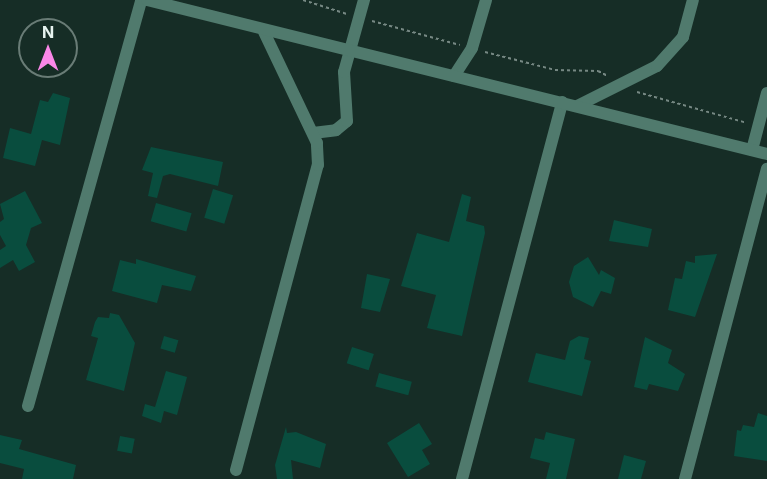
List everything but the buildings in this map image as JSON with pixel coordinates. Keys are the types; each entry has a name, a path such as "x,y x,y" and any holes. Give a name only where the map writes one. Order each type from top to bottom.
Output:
{"street":[{"path":"28,406 141,0"},
{"path":"147,0 264,32 562,102 767,154"},
{"path":"313,133 336,130 346,121 344,83 348,51 364,0"},
{"path":"454,76 472,48 486,0"},
{"path":"577,106 657,66 683,37 693,0"},
{"path":"236,470 318,165 313,133 264,32"},
{"path":"752,150 767,93"},
{"path":"462,479 562,102"},
{"path":"686,479 767,169"}],"path":[{"path":"303,0 359,18 555,70 598,71 637,92 758,126"}]}
